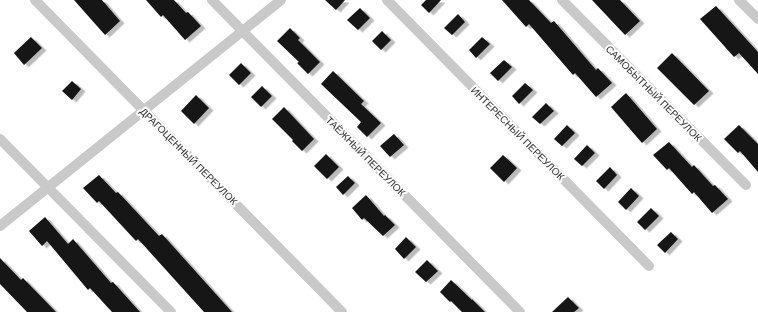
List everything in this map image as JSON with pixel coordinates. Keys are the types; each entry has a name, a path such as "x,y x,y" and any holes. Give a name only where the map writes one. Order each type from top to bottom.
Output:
{"street":[{"name":"ДРАГОЦЕННЫЙ ПЕРЕУЛОК","path":"35,0 342,312"},
{"name":"ТАЁЖНЫЙ ПЕРЕУЛОК","path":"212,0 520,312"},
{"path":"0,226 281,0"},
{"name":"ИНТЕРЕСНЫЙ ПЕРЕУЛОК","path":"387,0 649,266"},
{"name":"САМОБЫТНЫЙ ПЕРЕУЛОК","path":"562,0 746,185"},
{"path":"739,0 758,19"},
{"path":"0,139 171,312"}],"building":[{"path":"74,0 102,0 120,21 105,35"},
{"path":"146,0 174,0 201,26 185,40 163,15 161,17"},
{"path":"325,0 345,0 336,10"},
{"path":"426,0 441,0 429,13 421,5"},
{"path":"502,0 529,0 551,23 554,21 596,70 598,68 612,83 596,97 575,73 573,75 529,24 526,27"},
{"path":"592,0 620,0 640,21 625,35"},
{"path":"716,6 758,52 758,74 739,53 734,57 700,19"},
{"path":"360,8 370,18 358,30 347,20"},
{"path":"458,14 465,22 452,35 444,28"},
{"path":"290,28 300,38 298,40 320,62 308,74 297,63 299,62 277,41"},
{"path":"382,31 391,40 381,50 372,41"},
{"path":"31,37 42,48 24,65 14,53"},
{"path":"482,37 490,44 476,58 469,50"},
{"path":"672,53 709,91 694,105 657,68"},
{"path":"504,60 512,67 498,81 490,73"},
{"path":"241,63 251,73 239,85 229,75"},
{"path":"333,71 364,101 361,104 381,123 367,137 357,127 361,122 321,84"},
{"path":"72,81 81,89 72,100 62,91"},
{"path":"525,83 533,90 519,104 512,96"},
{"path":"262,86 272,96 261,107 251,97"},
{"path":"626,93 657,129 642,143 611,107"},
{"path":"196,95 209,108 194,124 181,111"},
{"path":"546,103 554,111 540,124 532,117"},
{"path":"284,107 314,139 302,151 272,119"},
{"path":"567,125 575,133 562,146 554,139"},
{"path":"739,125 758,144 758,172 740,151 738,153 724,139"},
{"path":"394,134 404,145 390,157 380,146"},
{"path":"669,142 692,167 694,165 713,186 715,185 728,199 712,213 694,192 692,194 669,168 667,170 653,155"},
{"path":"587,145 595,153 582,166 574,159"},
{"path":"326,154 339,167 327,179 314,166"},
{"path":"503,155 517,168 504,182 490,168"},
{"path":"610,167 617,175 604,189 596,181"},
{"path":"99,175 116,193 118,192 159,236 162,234 232,312 204,312 138,239 136,241 99,201 97,203 83,188"},
{"path":"348,176 355,183 343,195 336,187"},
{"path":"631,188 639,196 626,210 618,202"},
{"path":"366,195 384,216 385,215 395,225 383,236 364,218 362,220 352,208"},
{"path":"651,208 659,216 645,230 637,222"},
{"path":"45,217 68,244 73,239 111,283 113,282 140,312 112,312 90,288 88,290 47,241 42,246 29,231"},
{"path":"671,232 678,239 665,253 657,245"},
{"path":"406,237 416,247 404,259 395,249"},
{"path":"0,258 21,280 23,278 56,312 27,312 0,284"},
{"path":"427,260 438,271 426,282 415,272"},
{"path":"451,280 485,312 462,312 451,301 450,302 440,292"},
{"path":"568,297 579,308 574,312 552,312"}]}
